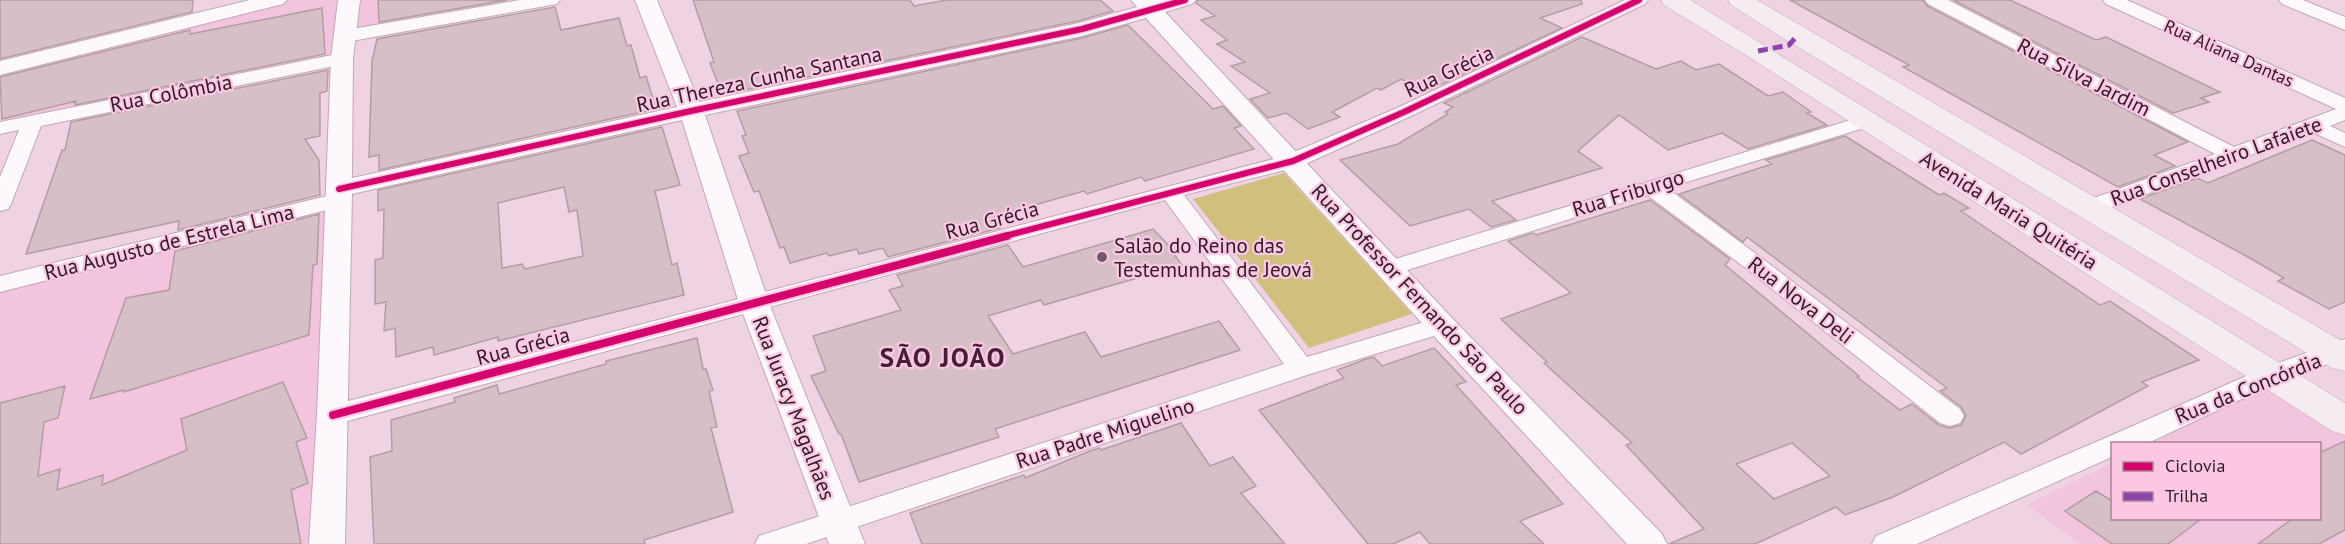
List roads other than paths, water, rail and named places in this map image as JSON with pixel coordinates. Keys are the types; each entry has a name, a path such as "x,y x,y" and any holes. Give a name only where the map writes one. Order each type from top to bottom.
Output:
{"main road":[{"name":"Avenida Maria Quitéria","path":"1673,0 1758,51 2345,421"},
{"name":"Avenida Maria Quitéria","path":"1740,0 2088,208 2342,353"}],"street":[{"path":"0,68 276,0"},
{"path":"327,544 344,48 346,8 349,0"},
{"name":"Rua Colômbia","path":"0,128 551,0"},
{"name":"Rua Juracy Magalhães","path":"646,0 691,111 754,303 843,533"},
{"name":"Rua Thereza Cunha Santana","path":"339,195 691,111 1041,38 1147,6 1185,0"},
{"name":"Rua Grécia","path":"333,415 1293,161 1404,112 1639,0"},
{"name":"Rua Silva Jardim","path":"1934,0 2234,155"},
{"name":"Rua Aliana Dantas","path":"2112,0 2345,106"},
{"path":"2288,0 2345,24"},
{"name":"Rua Professor Fernando São Paulo","path":"1147,6 1293,161 1441,325 1649,544"},
{"name":"Rua Conselheiro Lafaiete","path":"2088,208 2345,113"},
{"path":"0,204 33,121"},
{"name":"Rua Friburgo","path":"1390,268 1868,121"},
{"path":"2311,124 2345,141"},
{"name":"Rua Nova Deli","path":"1651,187 1755,264 1950,416"},
{"path":"1170,192 1301,368"},
{"name":"Rua Augusto de Estrela Lima","path":"0,284 339,195"},
{"name":"Rua Padre Miguelino","path":"770,544 843,533 1301,368 1441,325"},
{"name":"Rua da Concórdia","path":"2123,442 2271,375 2342,353"},
{"path":"1887,544 2111,446"}],"place":[{"name":"Salão do Reino das Testemunhas de Jeová","path":"1102,257"}],"district":[{"name":"SÃO JOÃO","path":"943,357"}]}
